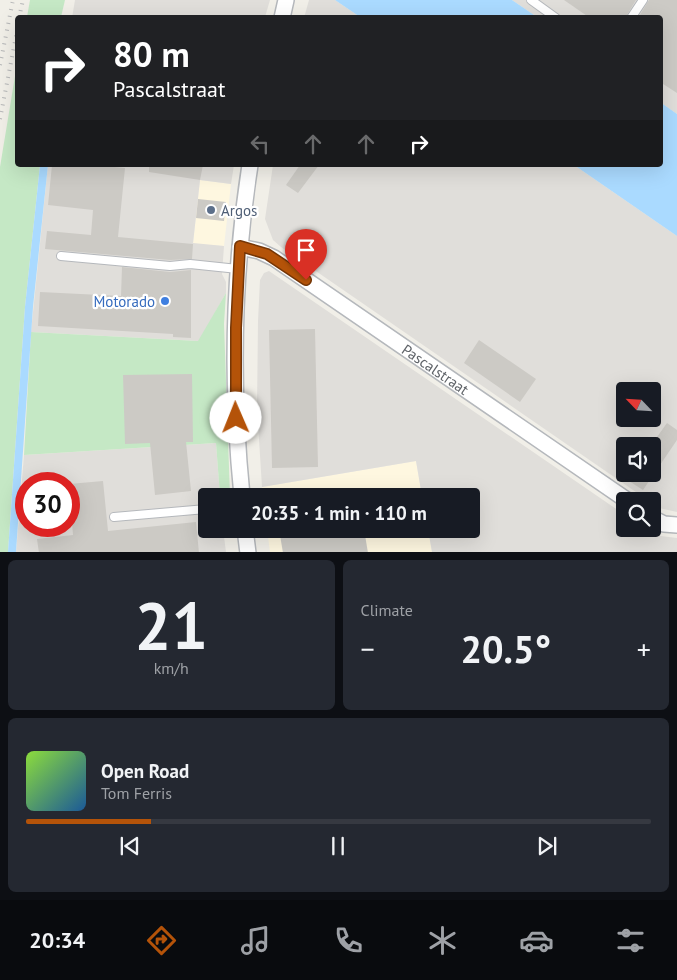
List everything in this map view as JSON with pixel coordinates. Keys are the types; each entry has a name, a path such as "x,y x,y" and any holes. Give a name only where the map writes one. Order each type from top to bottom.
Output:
{"street":[{"path":"283,15 286,0"},
{"path":"242,488 236,399 238,269 250,167"},
{"name":"Pascalstraat","path":"240,246 259,251 274,258 616,493"},
{"path":"661,522 677,524"},
{"path":"246,538 248,552"}],"lane":[{"path":"530,0 552,15"},
{"path":"633,15 643,0"},
{"path":"61,256 170,266 190,264 238,269"},
{"path":"114,517 198,510"}],"shaded area":[{"path":"75,0 270,0 266,15 72,15"},
{"path":"309,0 335,0 357,15 305,15"},
{"path":"512,0 677,0 677,114 663,104 663,15 534,15"},
{"path":"48,167 234,167 231,184 200,180 193,243 224,246 222,274 226,282 226,293 199,341 31,332"},
{"path":"273,167 577,167 677,236 677,512 661,508 661,492 636,492 621,482 661,482 661,437 616,437 616,478 273,240 265,219"},
{"path":"200,180 231,184 224,246 193,244"},
{"path":"269,271 616,509 616,537 661,536 677,538 677,552 432,552 430,538 480,538 480,488 421,488 416,461 262,487 257,408 260,280 264,273"},
{"path":"216,443 219,488 198,488 198,538 224,538 226,552 16,552 17,537 80,537 80,472 23,472 24,455"},
{"path":"416,461 421,488 262,488"},
{"path":"268,538 430,538 432,552 270,552"}],"green space":[{"path":"30,0 65,0 61,15 27,15"},
{"path":"15,76 15,167 40,167 25,307 8,552 0,552 0,167"},
{"path":"226,293 224,324 230,488 219,488 216,443 24,455 31,332 198,341"}],"water":[{"path":"335,0 512,0 534,15 357,15"},
{"path":"663,104 677,114 677,236 577,167 663,167"},
{"path":"40,167 48,167 33,307 22,472 15,472 16,552 8,552 25,307"}],"building":[{"path":"564,0 636,0 627,15 586,15"},
{"path":"649,0 677,0 677,93 663,84 663,15 640,15"},
{"path":"52,167 125,168 118,237 193,244 192,259 170,260 45,249 47,231 91,235 93,210 48,205"},
{"path":"149,167 203,167 200,180 149,172"},
{"path":"299,167 318,167 298,193 286,185"},
{"path":"198,199 226,202 224,221 196,218"},
{"path":"122,267 170,272 191,270 191,338 173,337 173,334 38,326 40,292 121,296"},
{"path":"315,329 318,467 272,468 269,330"},
{"path":"479,340 536,379 520,402 464,363"},
{"path":"192,374 193,442 186,442 191,491 155,495 150,443 125,444 123,375"},
{"path":"667,423 677,430 677,440 661,464 661,437 657,437"},
{"path":"103,481 108,531 196,522 199,552 39,552 37,539 80,537 80,483"},
{"path":"630,482 648,482 643,490"},
{"path":"280,538 366,538 368,552 283,552"}],"railway":[{"path":"0,65 13,0"},
{"path":"20,15 23,0"},
{"path":"0,119 15,42"}],"place":[{"name":"Argos","path":"211,210"},
{"name":"Motorado","path":"165,301"}],"route":[{"path":"236,418 235,370 240,246 267,254 306,280"}]}
